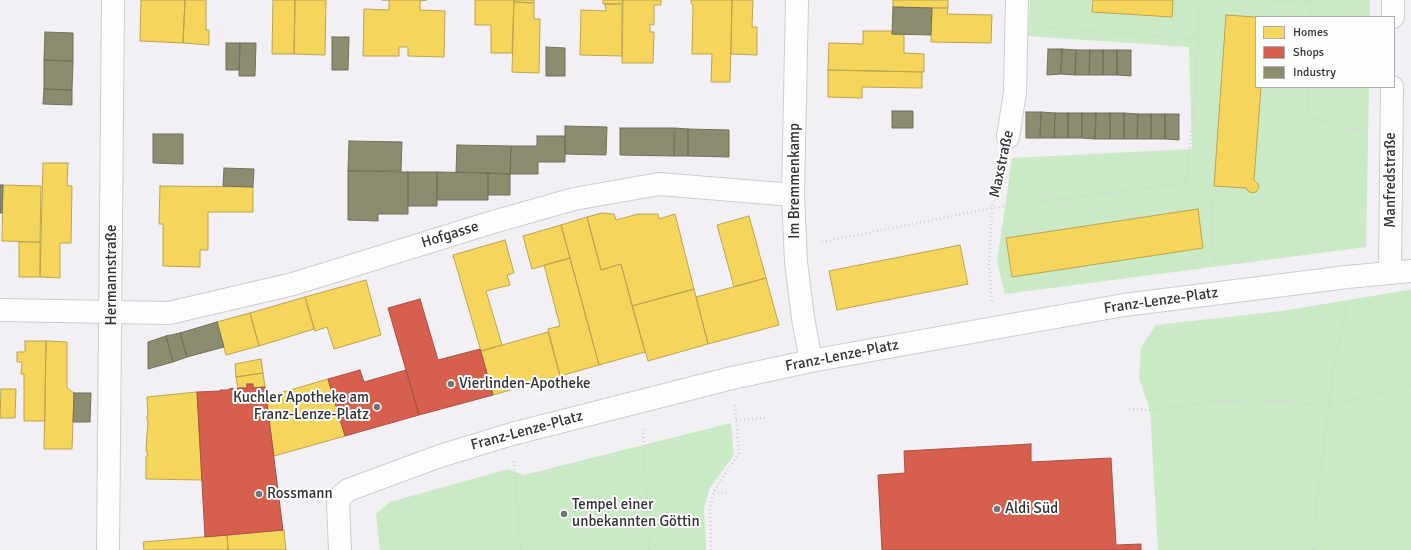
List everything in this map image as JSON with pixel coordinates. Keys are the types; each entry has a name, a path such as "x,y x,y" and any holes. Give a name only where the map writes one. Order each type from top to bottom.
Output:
{"street":[{"name":"Hermannstraße","path":"108,550 112,311 114,0"},
{"name":"Im Bremmenkamp","path":"798,0 793,195 796,247 803,318 811,361"},
{"name":"Maxstraße","path":"1008,137 1015,92 1017,0"},
{"path":"1393,0 1393,16"},
{"name":"Manfredstraße","path":"1392,88 1392,141 1401,272"},
{"name":"Hofgasse","path":"0,310 169,313 285,286 493,222 574,199 659,184 793,195"},
{"name":"Franz-Lenze-Platz","path":"340,550 338,504 341,496 348,490 440,456 512,434 732,378 811,361 1124,305 1347,277 1401,272"}],"path":[{"path":"1186,183 1195,96 1200,0"},
{"path":"1261,0 1310,2 1310,16"},
{"path":"1016,26 1198,39"},
{"path":"1308,88 1307,116 1392,141"},
{"name":"Maxstraße","path":"994,328 989,266 992,208 1008,137"},
{"path":"796,247 992,208 1186,183 1211,201 1214,293"},
{"path":"1314,550 1315,514 1334,364 1345,316 1347,277"},
{"path":"712,550 710,508 714,491 739,453 732,378"},
{"path":"1129,409 1150,410 1218,401 1262,400 1329,406 1392,391 1411,384"},
{"path":"641,401 650,550"},
{"path":"736,420 766,418"},
{"path":"512,434 521,550"},
{"path":"714,491 726,493"}],"green space":[{"path":"1030,0 1370,0 1370,16 1255,16 1255,88 1369,88 1366,247 1005,294 997,262 1012,158 1192,149 1189,47 1028,36"},
{"path":"1411,290 1411,550 1158,550 1150,410 1139,378 1141,347 1156,325 1282,311"},
{"path":"731,423 734,455 710,488 704,508 706,550 380,550 376,514 390,502 508,469 524,475"}],"building: Homes":[{"path":"141,0 185,0 183,43 140,41"},
{"path":"185,0 206,0 206,30 209,30 209,45 183,43"},
{"path":"273,0 295,0 294,54 272,54"},
{"path":"295,0 326,0 325,55 294,54"},
{"path":"389,0 427,0 420,1 420,10 445,11 444,57 408,56 408,47 399,47 399,56 363,56 364,9 389,10"},
{"path":"475,0 514,0 512,53 491,53 491,25 475,25"},
{"path":"514,0 534,0 534,3 514,2"},
{"path":"603,0 623,0 622,4 603,4"},
{"path":"623,0 661,0 661,5 654,5 654,25 650,24 650,32 654,32 653,63 622,63"},
{"path":"691,0 732,0 730,82 711,82 712,54 692,54 693,5"},
{"path":"732,0 753,0 752,27 757,27 757,55 731,54"},
{"path":"893,0 948,0 948,8 893,7"},
{"path":"1093,0 1173,0 1172,17 1092,12"},
{"path":"514,2 534,3 534,19 540,19 539,73 512,72"},
{"path":"605,4 622,4 622,56 580,55 581,10 606,11"},
{"path":"932,8 948,8 947,14 992,15 991,43 931,42"},
{"path":"1226,15 1255,17 1255,88 1261,88 1254,180 1259,187 1256,192 1252,193 1246,188 1214,186"},
{"path":"863,31 892,31 892,34 904,35 904,53 924,54 924,72 828,70 829,43 863,44"},
{"path":"828,70 922,72 922,88 862,87 862,98 828,97"},
{"path":"43,163 68,163 67,186 72,186 71,243 60,243 60,278 40,277"},
{"path":"3,185 41,186 40,242 2,241"},
{"path":"160,186 253,187 253,212 208,212 208,250 200,250 200,267 163,266 163,224 159,224"},
{"path":"1198,209 1203,248 1012,277 1006,238"},
{"path":"602,213 614,214 616,220 638,214 658,214 659,219 675,214 694,289 632,306 621,264 601,270 587,217"},
{"path":"749,216 766,278 734,287 717,225"},
{"path":"587,217 601,270 621,264 645,352 599,365 561,225"},
{"path":"561,225 570,258 532,269 523,236"},
{"path":"505,240 514,273 507,275 510,285 486,291 502,345 481,351 453,255"},
{"path":"19,242 40,242 40,277 19,277"},
{"path":"960,245 968,284 837,310 829,271"},
{"path":"570,258 599,365 560,376 548,329 560,326 544,265"},
{"path":"766,278 779,325 708,344 696,297"},
{"path":"366,280 381,335 334,349 327,327 315,331 305,297"},
{"path":"694,289 708,344 648,361 632,306"},
{"path":"305,297 314,329 259,346 250,313"},
{"path":"250,313 259,346 226,355 217,322"},
{"path":"548,332 560,376 493,395 481,351"},
{"path":"25,341 46,341 45,421 24,421 24,374 21,374 22,362 17,362 17,352 25,352"},
{"path":"46,341 67,342 67,388 74,393 72,449 44,449"},
{"path":"261,359 263,373 236,377 235,364"},
{"path":"263,373 265,387 253,388 253,384 247,384 247,388 238,388 236,377"},
{"path":"328,379 345,436 274,456 266,397"},
{"path":"1,389 16,389 15,418 0,418"},
{"path":"197,392 202,480 146,479 146,456 148,456 146,450 148,420 147,397"},
{"path":"284,530 286,550 228,550 227,535"},
{"path":"227,535 228,550 144,550 143,542"}],"building: Shops":[{"path":"420,299 438,360 480,349 493,395 419,415 388,308"},
{"path":"360,370 364,382 406,370 419,415 345,436 328,379"},
{"path":"247,384 253,384 253,388 265,387 283,530 205,537 197,392 247,388"},
{"name":"Aldi Süd","path":"1031,444 1031,462 1111,458 1116,545 1141,544 1141,550 882,550 878,475 905,473 904,451"}],"building: Industry":[{"path":"893,7 932,8 931,35 892,34"},
{"path":"45,32 73,33 73,61 44,60"},
{"path":"332,37 349,37 348,70 332,70"},
{"path":"226,43 240,43 239,70 226,70"},
{"path":"240,43 256,43 255,76 239,76"},
{"path":"546,47 565,48 565,76 546,76"},
{"path":"1048,49 1062,49 1061,74 1047,75"},
{"path":"1062,49 1076,50 1075,75 1061,74"},
{"path":"1076,50 1090,50 1089,75 1075,75"},
{"path":"1090,50 1103,50 1103,75 1089,75"},
{"path":"1103,50 1117,50 1117,75 1103,75"},
{"path":"1117,50 1131,50 1131,76 1117,75"},
{"path":"44,60 73,61 72,90 44,89"},
{"path":"44,89 72,90 72,105 43,104"},
{"path":"892,111 913,111 913,128 892,128"},
{"path":"1026,112 1041,112 1040,138 1026,138"},
{"path":"1041,112 1055,113 1054,138 1040,138"},
{"path":"1055,113 1068,113 1068,138 1054,138"},
{"path":"1068,113 1082,113 1082,138 1068,138"},
{"path":"1082,113 1096,113 1095,139 1082,138"},
{"path":"1096,113 1110,113 1110,139 1095,139"},
{"path":"1110,113 1124,113 1124,139 1110,139"},
{"path":"1124,113 1138,114 1137,139 1124,139"},
{"path":"1138,114 1151,114 1151,139 1137,139"},
{"path":"1151,114 1165,114 1165,139 1151,139"},
{"path":"1165,114 1179,114 1179,140 1165,139"},
{"path":"565,126 607,127 606,155 565,154"},
{"path":"620,128 674,128 674,156 620,155"},
{"path":"675,128 688,129 688,156 674,156"},
{"path":"688,129 729,130 729,157 688,156"},
{"path":"153,134 183,134 183,164 153,163"},
{"path":"537,136 565,136 565,162 538,162 538,174 510,174 511,146 537,146"},
{"path":"349,141 402,142 401,171 348,171"},
{"path":"457,145 511,146 510,174 456,172"},
{"path":"224,168 254,169 253,187 223,186"},
{"path":"348,171 408,172 408,214 378,214 378,221 348,220"},
{"path":"408,172 437,172 437,206 408,206"},
{"path":"437,172 488,173 488,200 437,200"},
{"path":"488,173 510,174 510,195 488,195"},
{"path":"0,185 3,185 2,213 0,213"},
{"path":"217,322 224,347 187,357 180,333"},
{"path":"180,333 187,357 173,362 166,336"},
{"path":"166,336 173,362 148,369 148,342"},
{"path":"74,393 91,393 90,422 73,422"}],"place":[{"name":"Vierlinden-Apotheke","path":"451,384"},
{"name":"Kuchler Apotheke am Franz-Lenze-Platz","path":"377,407"},
{"name":"Rossmann","path":"259,494"},
{"name":"Aldi Süd","path":"997,509"},
{"name":"Tempel einer unbekannten Göttin","path":"564,514"}]}
